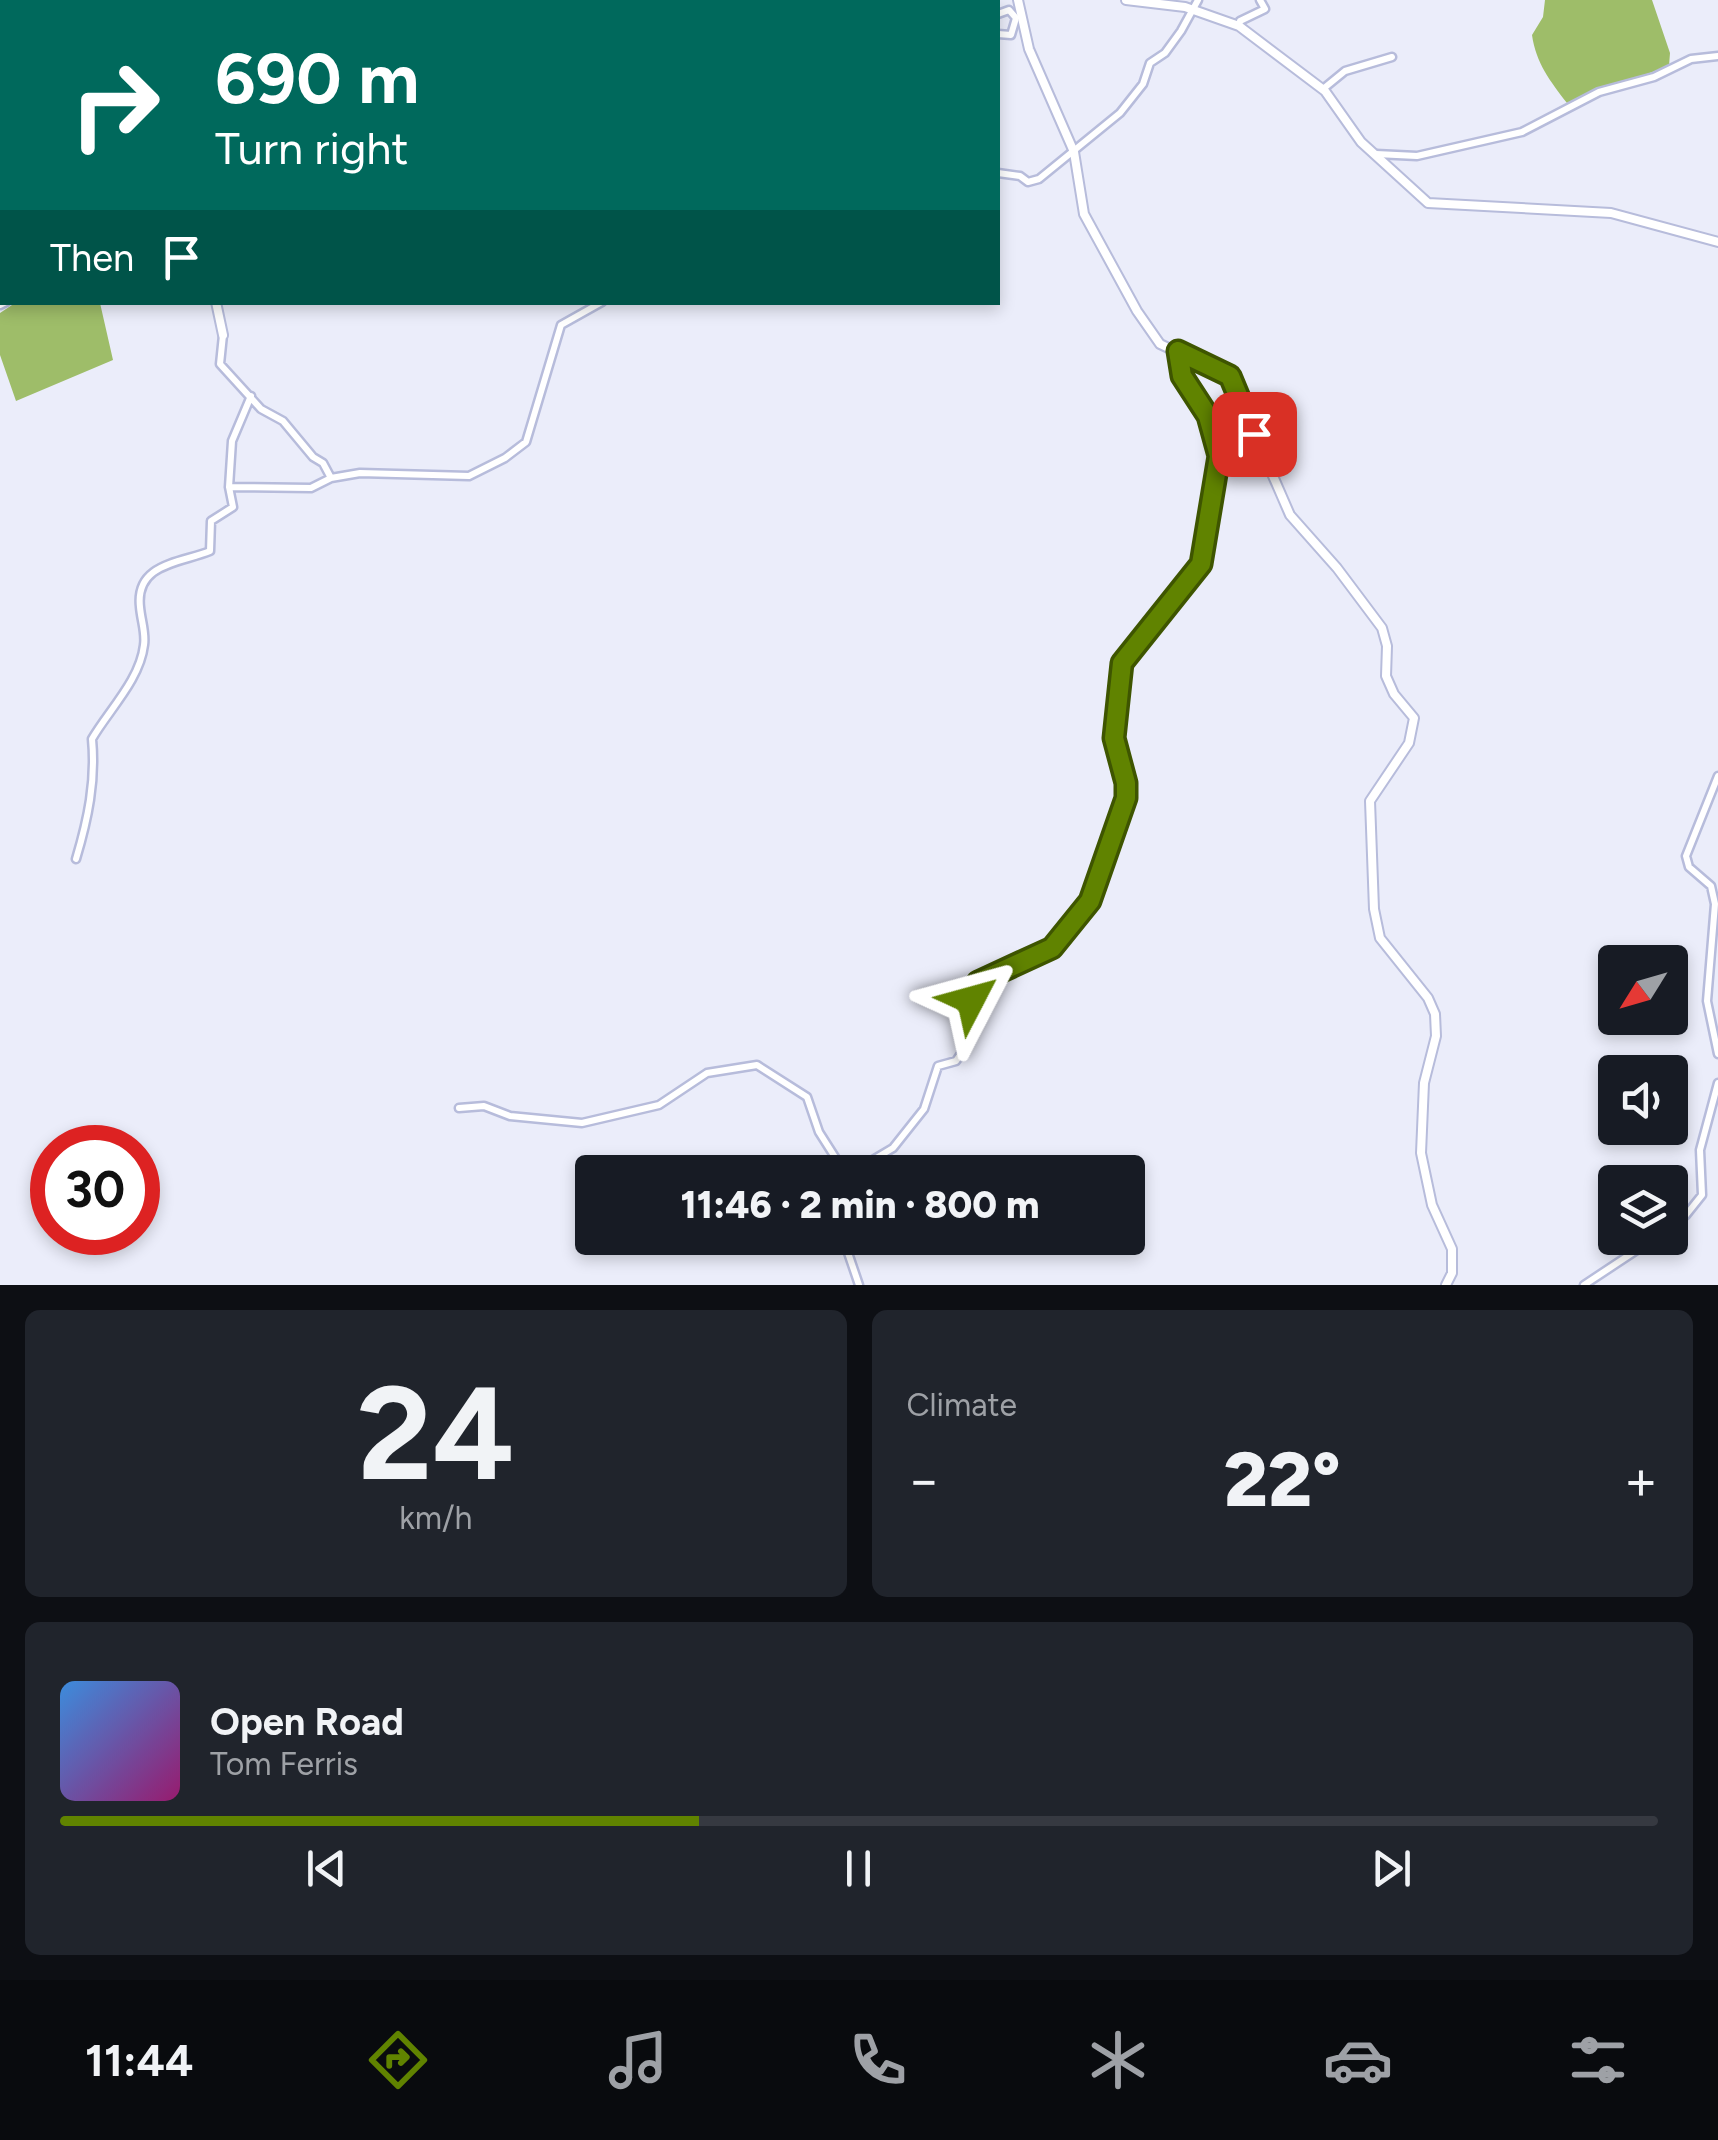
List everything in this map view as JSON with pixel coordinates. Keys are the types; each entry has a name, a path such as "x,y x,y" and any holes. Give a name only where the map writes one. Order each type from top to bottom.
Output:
{"street":[{"path":"1018,0 1029,50 1074,152 1084,214 1137,311 1160,344 1230,376 1290,515 1338,568 1382,628 1386,676 1394,694 1414,718 1409,743 1370,800 1374,909 1380,938 1428,998 1435,1014 1436,1036 1422,1105 1421,1153 1432,1205 1452,1249 1452,1273 1446,1285"},
{"path":"1126,0 1191,9 1240,26 1323,89 1361,142 1428,203 1611,214 1718,242"},
{"path":"1000,173 1020,176 1028,182 1038,179 1120,113 1143,84 1150,63 1165,53 1198,0"},
{"path":"1240,26 1240,21 1266,9 1263,1"},
{"path":"1000,13 1008,10 1019,18"},
{"path":"1000,34 1011,35 1019,18"},
{"path":"1375,154 1417,156 1522,132 1599,92 1654,76 1691,59 1718,56"},
{"path":"1323,89 1345,71 1392,57"},
{"path":"217,305 224,335 220,364 261,408 283,421 313,457 323,463 331,478"},
{"path":"229,487 311,488 331,478 360,473 469,476 526,442 560,325 597,305"},
{"path":"882,1155 894,1148 924,1109 938,1066 956,1060 974,1036 971,1000 978,982 1052,948 1094,893 1126,798 1114,738 1122,663 1201,564 1219,465 1208,416 1182,376 1178,351"},
{"path":"76,858 90,814 92,740 108,719 144,645 139,602 144,585 161,566 210,551 211,521 233,507 229,487 232,441 251,396"},
{"path":"1718,776 1686,856 1689,867 1710,886 1716,904 1707,1001 1718,1054"},
{"path":"459,1108 484,1106 510,1116 582,1123 659,1104 707,1072 757,1065 807,1097 819,1132 834,1155"},
{"path":"1688,1212 1702,1195 1700,1150 1718,1083"},
{"path":"849,1255 859,1285"},
{"path":"1584,1285 1629,1255"}],"green space":[{"path":"1545,0 1652,0 1670,53 1669,66 1567,103 1545,71 1534,45 1532,35 1543,17"},
{"path":"12,305 100,305 113,360 16,401 0,355 0,313"}],"route":[{"path":"971,1000 983,978 1020,966 1058,943 1090,901 1112,845 1126,798 1126,783 1114,748 1122,663 1201,564 1219,465 1208,416 1182,376 1178,351 1230,376 1254,434"}]}
